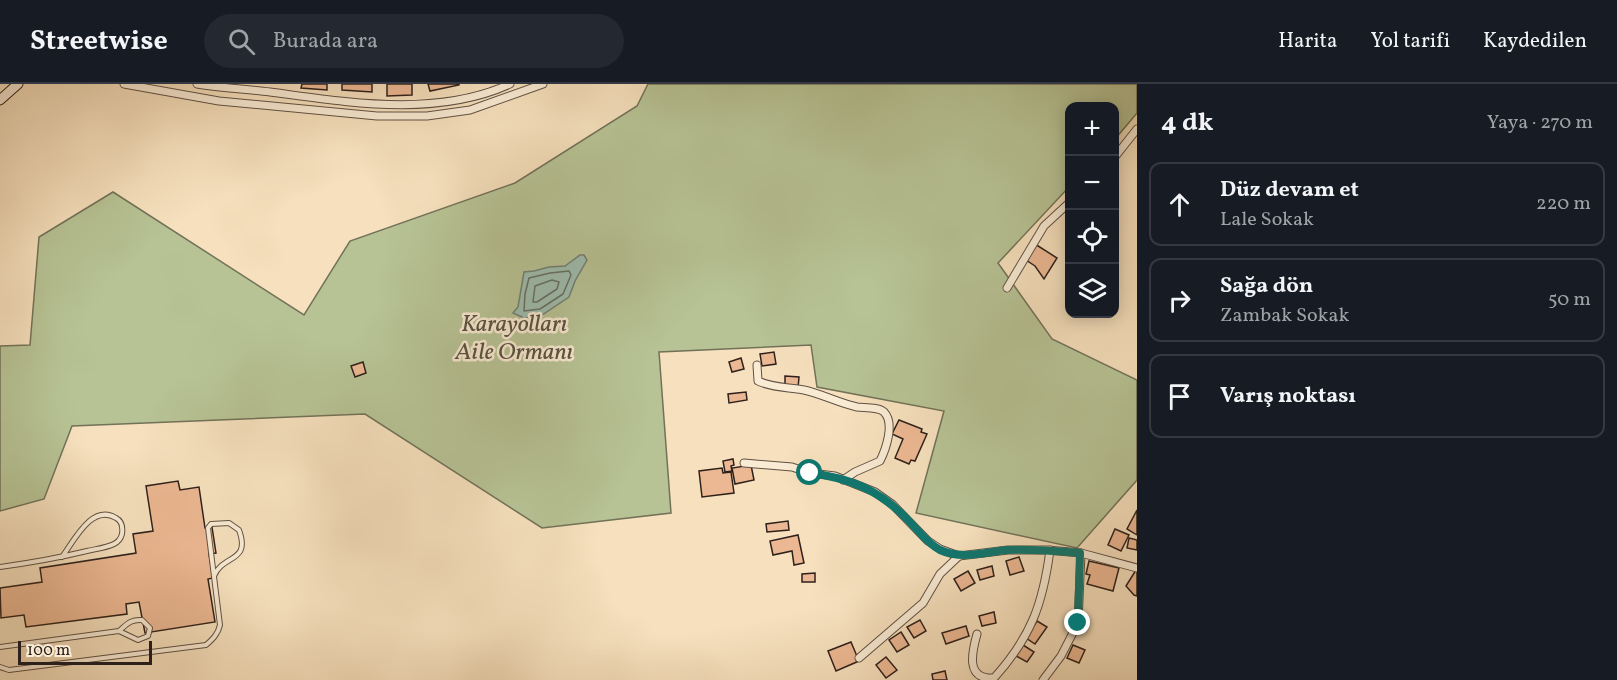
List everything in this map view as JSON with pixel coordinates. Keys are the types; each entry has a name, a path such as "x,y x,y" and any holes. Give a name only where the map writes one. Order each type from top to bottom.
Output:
{"main road":[{"path":"0,100 18,84"}],"street":[{"path":"124,84 219,101 377,116 427,116 470,110 543,84"},
{"path":"197,84 350,102 412,104 436,103 470,97 510,84"},
{"path":"1116,156 1137,129"},
{"path":"1007,288 1044,226 1065,207"},
{"path":"757,365 758,381 769,386 804,390 855,407 882,410 886,414 889,424 886,449 880,461 855,471 843,480"},
{"path":"744,462 792,467 810,473 835,476 875,492 892,504 928,541 939,549 959,556 1008,550 1050,550 1080,553 1137,568"},
{"path":"976,634 971,656 974,669 977,675 984,679 994,678 1015,652 1038,612 1047,576 1050,550"},
{"path":"1043,680 1061,656 1078,623 1080,553"},
{"path":"859,658 923,603 940,574 959,556"}],"lane":[{"path":"0,567 62,557 114,544 121,537 122,525 119,519 102,514 96,515 62,557"},
{"path":"0,667 9,670 206,645 213,640 220,625 208,528 212,524 229,523 239,530 242,546 240,553 233,560 220,566 214,576"},
{"path":"0,647 119,631 131,621 136,620 142,620 150,628 148,636 138,640 119,631"}],"green space":[{"name":"Karayolları Aile Ormanı","path":"648,84 1137,84 1137,113 1119,134 1119,102 1065,102 1065,191 998,263 1052,339 1137,380 1137,480 1077,548 916,513 944,411 817,387 811,345 659,352 671,513 542,528 365,414 72,426 44,499 0,511 0,346 30,345 39,237 113,192 304,315 350,241 515,183 637,106"}],"water":[{"path":"580,255 584,255 587,260 569,297 542,315 524,318 513,313 518,307 524,272 565,266"}],"building":[{"path":"302,84 327,84 327,90 301,88"},
{"path":"342,84 372,84 372,92 342,90"},
{"path":"387,84 412,84 412,95 387,96"},
{"path":"428,84 459,84 459,85 430,91"},
{"path":"1035,244 1057,258 1044,279 1035,266 1026,260"},
{"path":"774,352 776,364 762,366 760,354"},
{"path":"741,358 744,369 732,372 729,362"},
{"path":"363,362 366,373 355,377 351,366"},
{"path":"785,376 799,377 798,388 785,387"},
{"path":"746,392 747,400 729,403 728,394"},
{"path":"899,420 922,429 921,432 927,434 915,461 911,460 909,464 895,458 903,439 892,434"},
{"path":"733,459 732,471 725,472 723,461"},
{"path":"751,465 754,480 735,484 732,468"},
{"path":"722,468 723,473 731,472 734,493 702,497 699,471"},
{"path":"178,481 180,490 199,487 205,528 212,527 216,553 209,554 213,578 208,579 215,622 145,633 139,602 126,604 127,614 26,627 24,615 1,618 0,588 42,582 40,568 136,553 133,534 153,531 146,486"},
{"path":"1137,510 1137,535 1127,529"},
{"path":"788,521 789,530 767,532 766,524"},
{"path":"1115,529 1129,535 1121,551 1108,545"},
{"path":"798,535 804,563 794,565 792,551 773,555 770,541"},
{"path":"1129,538 1137,540 1137,550 1127,548"},
{"path":"1019,557 1024,571 1010,575 1006,561"},
{"path":"1089,561 1119,568 1113,591 1087,584 1090,575 1086,574"},
{"path":"992,566 994,576 980,580 977,570"},
{"path":"1137,570 1137,596 1126,586"},
{"path":"968,571 975,583 961,591 954,579"},
{"path":"815,573 815,582 802,582 802,574"},
{"path":"994,612 996,623 982,626 979,616"},
{"path":"920,620 926,631 914,638 907,627"},
{"path":"1037,621 1047,627 1035,644 1026,638"},
{"path":"966,626 969,636 946,644 942,633"},
{"path":"901,632 909,645 897,652 889,640"},
{"path":"851,642 859,661 836,671 828,651"},
{"path":"1023,645 1034,652 1027,662 1016,656"},
{"path":"1073,645 1085,650 1079,663 1067,658"},
{"path":"886,657 897,670 886,678 876,665"},
{"path":"945,671 947,680 933,680 932,674"}],"route":[{"path":"810,473 835,476 875,492 892,504 928,541 939,549 959,556 1008,550 1080,553 1078,623"}]}
